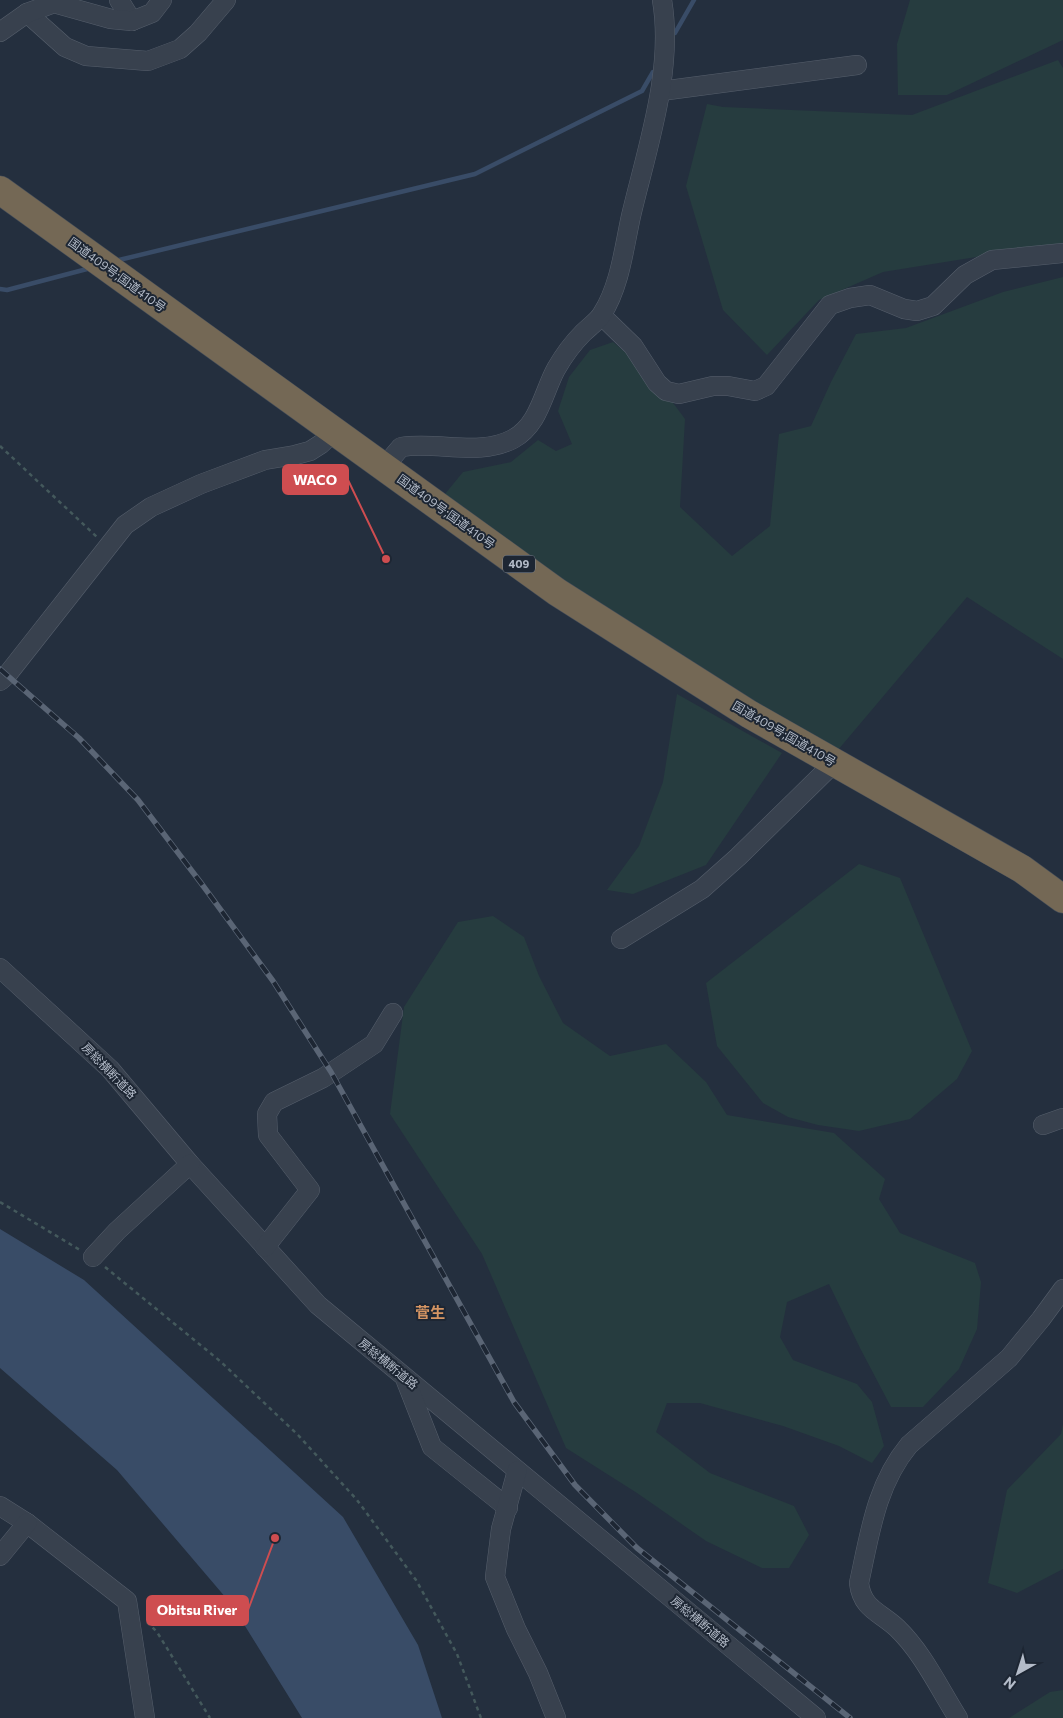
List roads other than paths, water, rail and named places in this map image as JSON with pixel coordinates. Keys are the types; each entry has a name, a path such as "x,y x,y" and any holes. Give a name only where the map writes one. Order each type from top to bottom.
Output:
{"highway":[{"name":"国道409号;国道410号","path":"0,190 557,592 750,714 1022,869 1063,899"}],"street":[{"path":"119,0 132,21"},
{"path":"0,32 27,13 54,3 111,19 132,21 152,13 162,0"},
{"path":"27,13 65,47 86,56 148,61 180,50 198,33 226,0"},
{"path":"384,467 401,447 414,445 473,448 492,446 513,439 527,428 536,416 548,386 566,352 602,316 616,283 661,91 664,69 665,29 662,0"},
{"path":"661,91 857,65"},
{"path":"602,316 633,346 657,383 666,391 679,394 712,386 728,386 755,391 766,386 830,305 850,298 870,295 904,309 916,311 933,306 965,275 992,260 1063,253"},
{"path":"0,681 7,675 125,525 151,507 201,484 265,460 310,451 334,432"},
{"path":"621,939 702,890 834,763"},
{"name":"房総横断道路","path":"0,968 110,1069 190,1164 318,1305 816,1718"},
{"path":"265,1247 310,1190 268,1135 267,1114 274,1102 322,1078 374,1044 393,1013"},
{"path":"1043,1126 1063,1118"},
{"path":"93,1257 117,1231 190,1164"},
{"path":"958,1718 915,1648 897,1628 869,1606 860,1594 859,1583 877,1503 895,1461 909,1445 1009,1358 1063,1289"},
{"path":"405,1378 432,1447 508,1508"},
{"path":"517,1471 501,1529 495,1577 556,1718"},
{"path":"0,1506 27,1523 127,1601 145,1718"},
{"path":"0,1556 27,1523"}],"water":[{"path":"0,1229 84,1280 343,1517 418,1645 442,1718 302,1718 232,1605 117,1470 0,1368"}],"waterway":[{"path":"675,33 694,0"},
{"path":"119,260 475,174 642,91 653,72"},
{"path":"0,289 7,290 87,269"}],"railway":[{"path":"0,669 79,738 138,800 273,981 331,1072 514,1402 575,1485 637,1548 850,1718"}],"place":[{"name":"WACO","path":"386,559"},
{"name":"Obitsu River","path":"275,1538"}],"district":[{"name":"菅生","path":"430,1313"}]}
